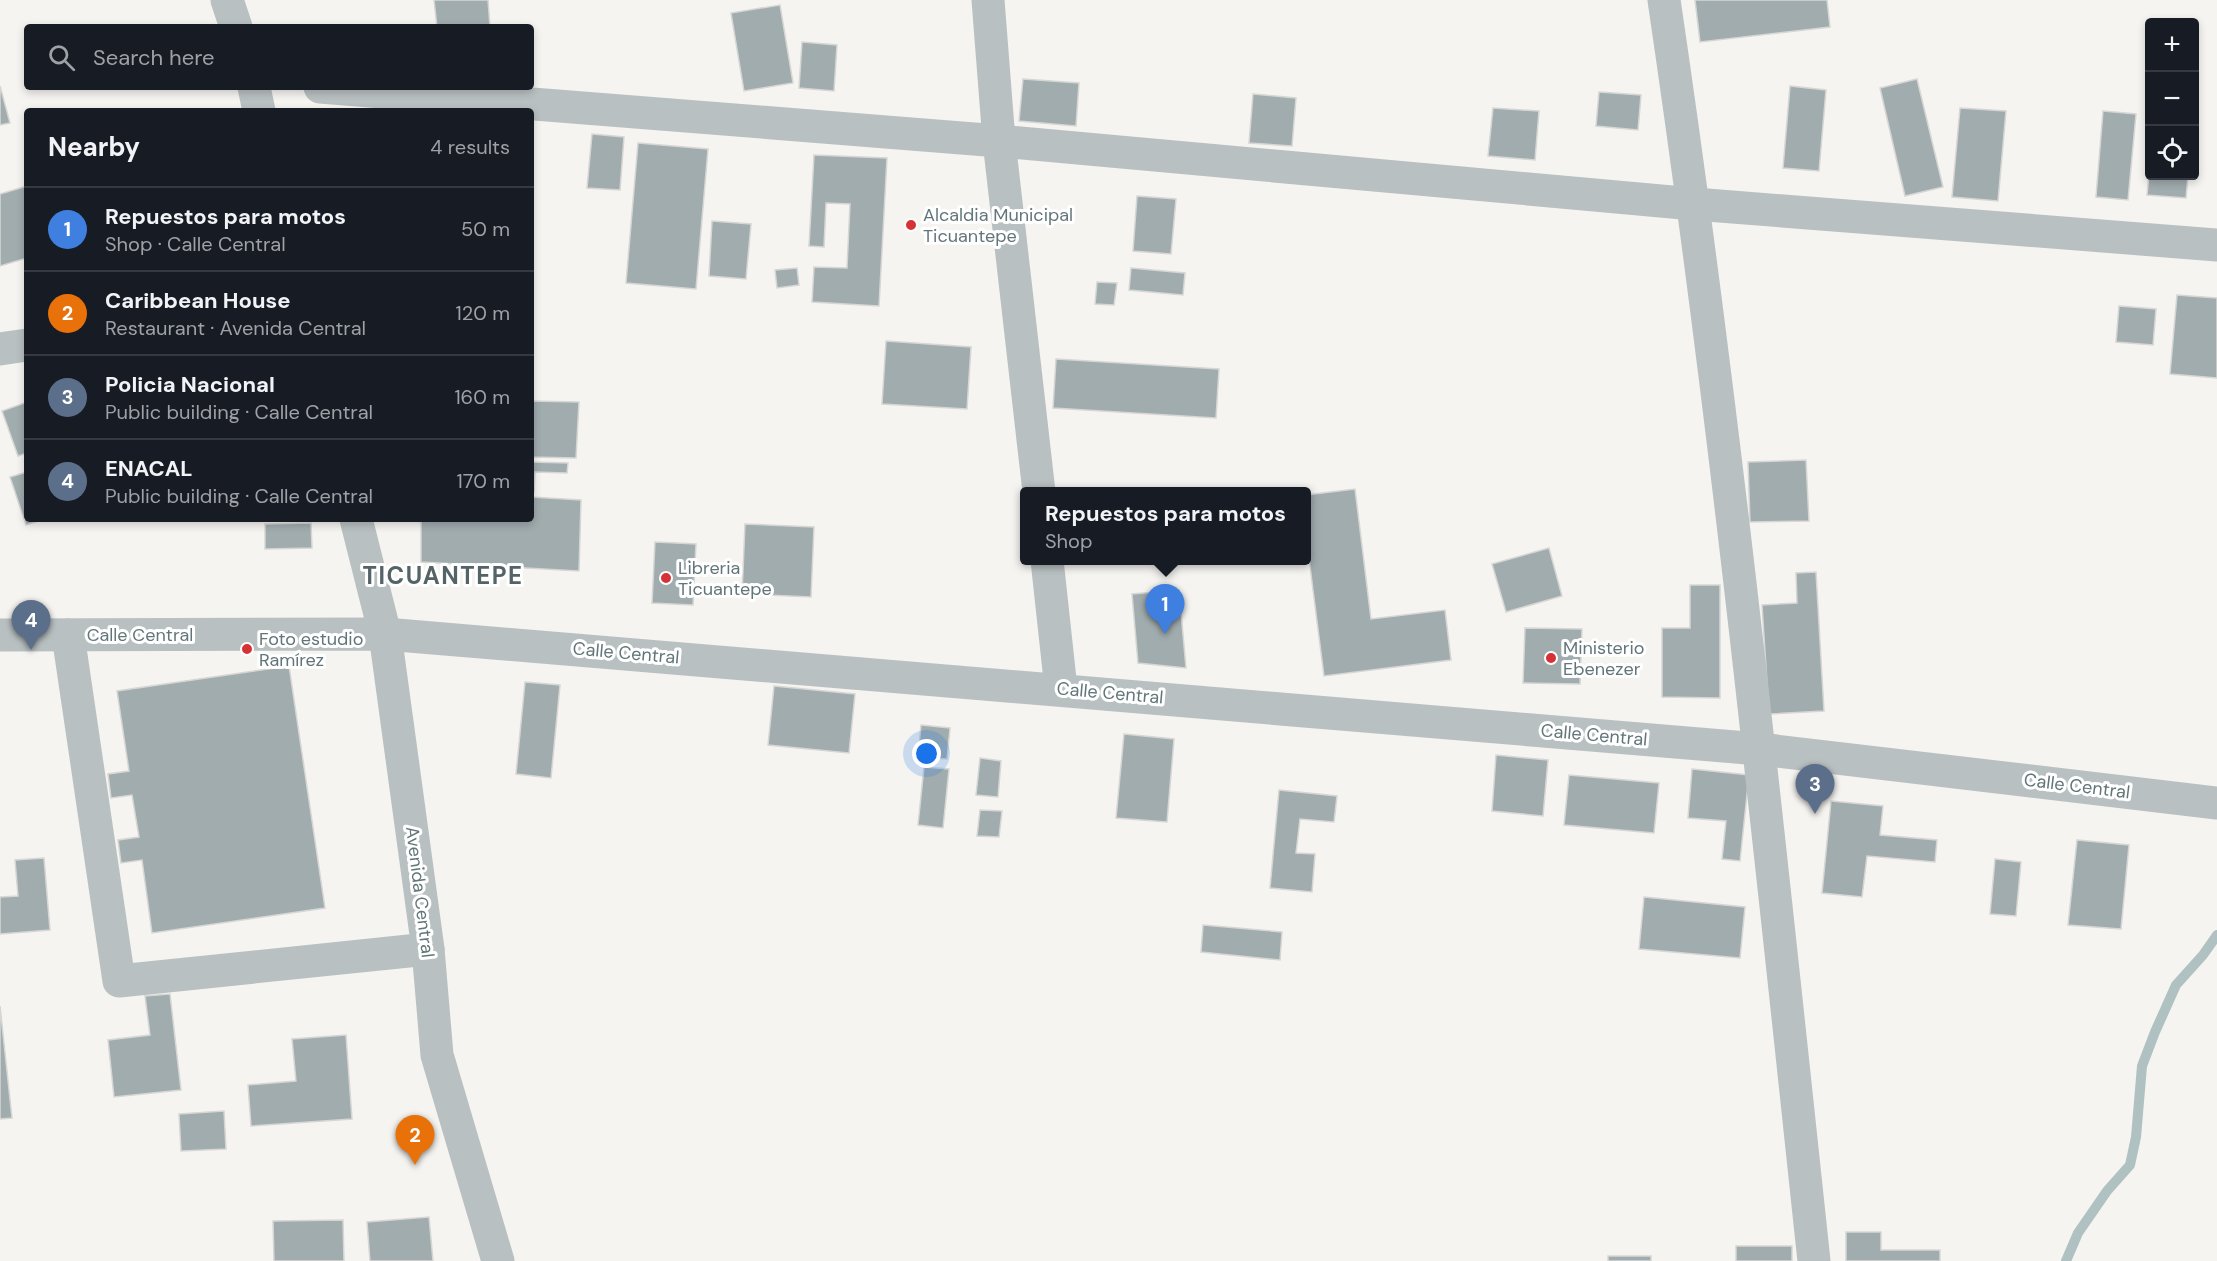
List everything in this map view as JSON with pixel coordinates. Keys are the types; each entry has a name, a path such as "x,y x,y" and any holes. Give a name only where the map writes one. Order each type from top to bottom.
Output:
{"street":[{"path":"227,0 235,24"},
{"path":"988,0 999,141 1038,487"},
{"path":"1664,0 1694,204 1759,749 1814,1261"},
{"path":"255,90 258,108"},
{"path":"358,90 999,141 1694,204 2217,245"},
{"path":"0,349 24,345"},
{"name":"Avenida Central","path":"357,522 385,634 428,949 437,1055 498,1261"},
{"path":"1047,565 1061,689"},
{"name":"Calle Central","path":"0,635 385,634 1759,749 2217,803"},
{"path":"68,635 119,981 428,949"}],"building":[{"path":"434,0 488,0 490,24 437,24"},
{"path":"1695,0 1827,0 1830,27 1700,42"},
{"path":"780,5 793,83 744,91 731,13"},
{"path":"802,42 837,45 834,91 799,88"},
{"path":"1023,79 1079,83 1076,126 1019,121"},
{"path":"1917,79 1943,187 1905,196 1880,88"},
{"path":"0,86 10,123 0,125"},
{"path":"1790,86 1826,90 1819,171 1783,168"},
{"path":"1599,92 1641,95 1638,130 1596,126"},
{"path":"1253,94 1296,98 1292,146 1249,143"},
{"path":"1493,108 1539,111 1535,160 1488,156"},
{"path":"1960,108 2006,111 1998,201 1952,197"},
{"path":"2103,111 2136,114 2128,200 2096,197"},
{"path":"592,134 624,137 620,190 587,188"},
{"path":"638,143 708,149 696,289 626,283"},
{"path":"814,155 887,158 879,306 812,302 814,267 847,268 850,204 826,203 824,247 809,246"},
{"path":"2148,180 2188,180 2186,198 2147,195"},
{"path":"24,187 24,259 0,266 0,194"},
{"path":"1137,196 1176,199 1171,254 1133,251"},
{"path":"712,221 751,224 746,279 709,276"},
{"path":"797,268 799,285 777,288 775,270"},
{"path":"1131,268 1185,273 1183,295 1129,290"},
{"path":"1097,282 1117,283 1114,305 1095,304"},
{"path":"2177,295 2217,298 2217,378 2170,374"},
{"path":"2119,306 2156,309 2153,345 2116,342"},
{"path":"886,341 971,347 967,409 882,404"},
{"path":"1056,359 1219,369 1216,418 1053,408"},
{"path":"534,401 579,402 576,458 534,457"},
{"path":"24,403 24,454 18,456 2,411"},
{"path":"1806,460 1809,521 1750,522 1748,462"},
{"path":"534,462 568,463 567,473 535,472 534,492"},
{"path":"24,473 24,519 10,477"},
{"path":"1355,489 1371,619 1445,610 1451,660 1324,676 1310,565 1311,494"},
{"path":"534,497 581,500 579,571 421,562 421,522 534,522"},
{"path":"311,523 312,548 265,549 265,524"},
{"path":"745,524 814,527 811,597 742,594"},
{"path":"655,542 696,544 693,605 652,603"},
{"path":"1549,548 1562,596 1506,612 1492,564"},
{"path":"1816,572 1824,711 1769,714 1762,605 1797,603 1796,573"},
{"path":"1690,585 1720,585 1720,698 1662,697 1662,628 1690,628"},
{"path":"1179,590 1186,668 1138,663 1132,594"},
{"path":"1525,628 1582,629 1580,684 1523,683"},
{"path":"289,666 325,908 152,933 142,860 121,863 118,840 139,837 132,795 111,798 108,774 129,771 117,691"},
{"path":"525,682 560,685 551,778 516,774"},
{"path":"774,686 855,694 849,753 768,745"},
{"path":"921,725 950,728 947,759 918,757"},
{"path":"1124,734 1174,739 1167,822 1116,818"},
{"path":"1496,755 1548,760 1543,816 1492,811"},
{"path":"980,758 1001,761 998,797 976,795"},
{"path":"924,767 949,769 943,828 918,825"},
{"path":"1692,769 1749,775 1740,861 1722,859 1726,821 1688,818"},
{"path":"1569,775 1659,783 1654,833 1564,825"},
{"path":"1279,790 1337,796 1334,822 1300,819 1296,853 1315,854 1312,892 1270,888"},
{"path":"1831,801 1883,806 1880,835 1937,840 1935,862 1867,856 1862,897 1822,893"},
{"path":"980,810 1002,811 999,837 977,836"},
{"path":"2077,840 2129,845 2121,929 2068,925"},
{"path":"44,858 50,930 0,934 0,897 18,896 15,860"},
{"path":"1995,859 2021,862 2016,916 1990,914"},
{"path":"1644,897 1745,907 1740,958 1639,949"},
{"path":"1203,925 1282,932 1280,960 1201,952"},
{"path":"170,994 181,1090 114,1097 108,1040 150,1035 145,996"},
{"path":"0,1006 12,1118 0,1119"},
{"path":"346,1035 352,1119 251,1126 248,1085 296,1081 292,1039"},
{"path":"224,1111 226,1149 181,1151 179,1114"},
{"path":"429,1217 433,1261 370,1261 367,1222"},
{"path":"343,1220 344,1261 274,1261 273,1221"},
{"path":"1846,1232 1881,1232 1881,1250 1940,1250 1940,1261 1846,1261"},
{"path":"1736,1246 1792,1246 1792,1261 1736,1261"},
{"path":"1608,1256 1651,1256 1651,1261 1608,1261"}],"waterway":[{"path":"2066,1261 2078,1233 2107,1191 2130,1165 2136,1137 2142,1066 2176,985 2203,955 2217,935"}],"place":[{"name":"Alcaldia Municipal Ticuantepe","path":"911,225"},
{"name":"Libreria Ticuantepe","path":"666,578"},
{"name":"Repuestos para motos","path":"1165,634"},
{"name":"Foto estudio Ramírez","path":"247,649"},
{"name":"ENACAL","path":"31,650"},
{"name":"Ministerio Ebenezer","path":"1551,658"},
{"name":"Policia Nacional","path":"1815,814"},
{"name":"Caribbean House","path":"415,1165"}],"district":[{"name":"TICUANTEPE","path":"443,575"}]}
